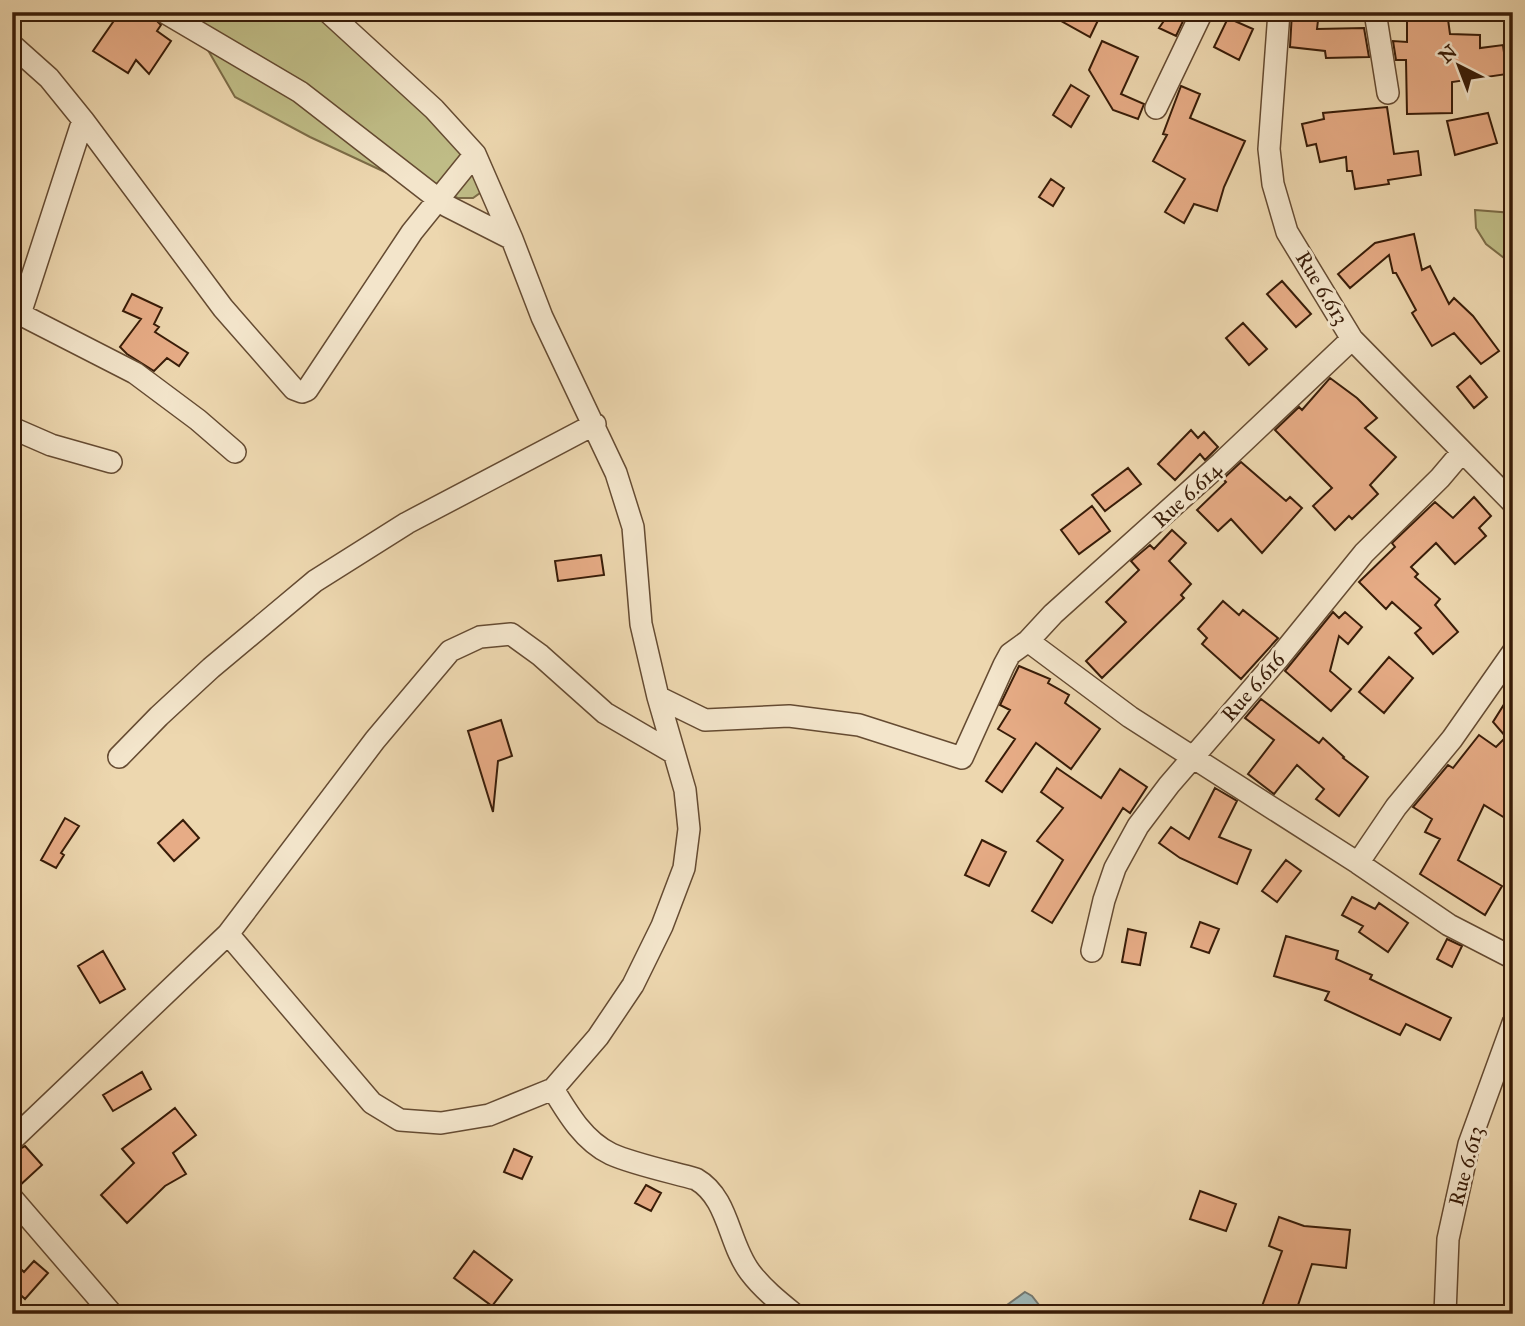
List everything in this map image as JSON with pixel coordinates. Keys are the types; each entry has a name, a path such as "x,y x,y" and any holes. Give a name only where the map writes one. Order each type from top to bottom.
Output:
{"street":[{"path":"163,12 300,92 447,206 512,239"},
{"path":"228,934 372,1103 400,1120 441,1123 489,1115 553,1089 598,1037 633,985 662,926 684,868 689,829 685,790 672,752 641,624 634,527 616,473 595,424 542,317 475,154 434,109 328,12"},
{"path":"1156,108 1202,12"},
{"name":"Rue 6.613","path":"1279,12 1269,149 1273,184 1287,232 1352,339 1513,503"},
{"path":"1375,12 1388,93"},
{"path":"12,45 49,78 223,308 286,381 302,392 307,390 412,232 475,154"},
{"path":"83,120 16,312 135,373 198,420 234,452"},
{"name":"Rue 6.614","path":"658,698 705,720 789,716 859,725 962,758 1010,654 1032,644 1053,614 1147,531 1352,339"},
{"path":"119,757 211,668 315,581 407,523 595,424"},
{"path":"12,428 51,445 111,462"},
{"name":"Rue 6.616","path":"1092,951 1115,868 1138,826 1364,553 1440,478 1462,452"},
{"path":"12,1140 228,934 383,730 450,651 480,636 512,634 606,713 672,752"},
{"path":"1032,644 1130,717 1359,863 1450,925 1513,958"},
{"path":"1359,863 1396,807 1452,738 1513,652"},
{"name":"Rue 6.613","path":"1445,1314 1448,1239 1466,1158 1513,1023"},
{"path":"553,1089 576,1125 592,1141 612,1154 705,1184 722,1208 734,1245 750,1272 774,1298 794,1314"},
{"path":"12,1199 113,1314"}],"shaded area":[{"path":"186,12 341,12 491,176 480,193 473,198 458,198 387,173 310,137 235,97"},
{"path":"1475,210 1513,213 1513,265 1486,244 1476,228"}],"water":[{"path":"1025,1292 1032,1296 1046,1314 1013,1314 1007,1305"}],"building":[{"path":"120,12 148,12 161,25 157,31 171,41 149,74 136,60 128,73 93,51"},
{"path":"1045,12 1102,12 1090,37"},
{"path":"1170,12 1177,12 1185,17 1176,36 1159,28"},
{"path":"1292,12 1319,12 1317,29 1364,28 1369,57 1326,58 1325,51 1290,47"},
{"path":"1418,12 1447,12 1450,34 1480,35 1480,48 1503,45 1507,74 1452,82 1452,113 1407,114 1406,60 1396,60 1393,41 1407,42 1407,21 1419,21"},
{"path":"1228,18 1253,29 1239,60 1214,47"},
{"path":"1102,41 1138,57 1121,94 1144,104 1138,119 1113,110 1089,70"},
{"path":"1071,85 1089,96 1071,127 1053,115"},
{"path":"1181,86 1200,94 1190,118 1245,141 1224,187 1217,211 1194,204 1184,223 1165,212 1185,179 1153,161 1167,135 1163,134"},
{"path":"1387,107 1394,154 1418,151 1421,175 1388,180 1389,184 1355,189 1352,171 1347,171 1346,157 1320,162 1316,144 1307,146 1302,124 1324,119 1323,113"},
{"path":"1488,113 1497,143 1455,155 1447,121"},
{"path":"1051,179 1064,188 1053,206 1039,197"},
{"path":"1414,234 1422,270 1430,266 1449,304 1454,298 1473,316 1499,351 1481,364 1454,333 1432,346 1412,313 1416,310 1396,273 1393,273 1389,255 1350,288 1338,274 1375,243"},
{"path":"1282,281 1311,314 1296,327 1267,294"},
{"path":"132,294 162,308 154,324 159,327 155,332 188,353 179,366 167,358 154,371 120,347 141,319 123,311"},
{"path":"1243,323 1267,349 1249,365 1226,338"},
{"path":"1470,376 1487,397 1474,408 1457,387"},
{"path":"1330,378 1357,398 1377,418 1365,428 1396,457 1370,485 1378,494 1352,519 1349,516 1335,530 1313,506 1332,488 1275,430 1299,407 1302,410"},
{"path":"1191,430 1198,438 1204,432 1218,447 1205,460 1200,454 1175,480 1158,464"},
{"path":"1241,462 1286,501 1290,497 1302,508 1262,553 1231,519 1218,531 1197,510 1226,482 1223,479"},
{"path":"1128,468 1141,484 1105,511 1092,495"},
{"path":"1474,497 1491,516 1479,528 1486,536 1455,564 1436,543 1411,567 1418,574 1415,577 1440,599 1435,605 1458,632 1433,654 1415,633 1421,628 1392,602 1386,609 1359,582 1395,547 1392,543 1435,502 1453,518"},
{"path":"1092,506 1110,531 1079,554 1061,530"},
{"path":"1172,530 1186,543 1169,561 1191,584 1181,595 1184,598 1102,678 1086,661 1126,622 1106,602 1139,570 1131,561 1150,545 1154,549"},
{"path":"601,555 604,575 558,581 555,561"},
{"path":"1223,601 1239,615 1243,610 1278,638 1241,679 1202,644 1207,638 1198,629"},
{"path":"1333,612 1339,618 1345,612 1362,627 1348,644 1339,636 1330,671 1351,689 1331,711 1285,671"},
{"path":"1389,657 1413,678 1384,713 1359,692"},
{"path":"1019,666 1050,679 1048,683 1069,695 1065,703 1100,729 1071,769 1036,743 1002,792 986,781 1015,739 998,729 1010,710 1000,705"},
{"path":"1513,690 1513,823 1484,805 1458,860 1502,886 1485,915 1420,874 1440,839 1425,832 1432,819 1413,807 1448,765 1453,768 1479,735 1496,747 1506,737 1493,722"},
{"path":"1261,699 1319,743 1323,738 1368,777 1339,816 1316,799 1324,789 1297,765 1274,794 1248,774 1274,740 1245,718"},
{"path":"501,720 512,756 498,761 493,812 468,731"},
{"path":"1057,768 1101,798 1120,769 1147,787 1130,813 1123,808 1052,923 1032,911 1063,860 1037,841 1063,808 1041,792"},
{"path":"1215,788 1237,801 1219,837 1251,850 1237,884 1180,858 1159,843 1171,827 1189,839"},
{"path":"65,818 79,826 61,853 64,855 56,868 41,860"},
{"path":"183,820 199,838 174,861 158,843"},
{"path":"982,840 1006,852 989,886 965,875"},
{"path":"1286,860 1301,871 1277,902 1262,891"},
{"path":"1352,897 1375,909 1379,903 1408,923 1388,952 1359,932 1363,926 1342,915"},
{"path":"1200,922 1219,929 1209,953 1191,947"},
{"path":"1128,929 1146,933 1140,965 1122,962"},
{"path":"1286,936 1338,951 1336,959 1372,975 1370,979 1451,1018 1440,1040 1406,1024 1400,1035 1325,1000 1329,992 1274,976"},
{"path":"1447,939 1462,946 1452,967 1437,959"},
{"path":"103,951 125,989 100,1003 78,966"},
{"path":"142,1072 151,1089 113,1111 103,1095"},
{"path":"175,1108 196,1135 173,1153 186,1174 165,1186 127,1223 101,1195 134,1163 122,1149"},
{"path":"25,1146 42,1165 18,1187 12,1185 12,1153"},
{"path":"514,1149 532,1157 522,1179 504,1172"},
{"path":"646,1185 661,1193 651,1211 635,1203"},
{"path":"1200,1191 1236,1204 1226,1231 1190,1219"},
{"path":"1279,1217 1304,1226 1350,1230 1346,1268 1312,1264 1295,1314 1274,1314 1261,1309 1282,1251 1269,1246"},
{"path":"474,1251 512,1280 492,1306 454,1278"},
{"path":"12,1261 24,1272 34,1261 48,1273 25,1299 12,1287"}]}
